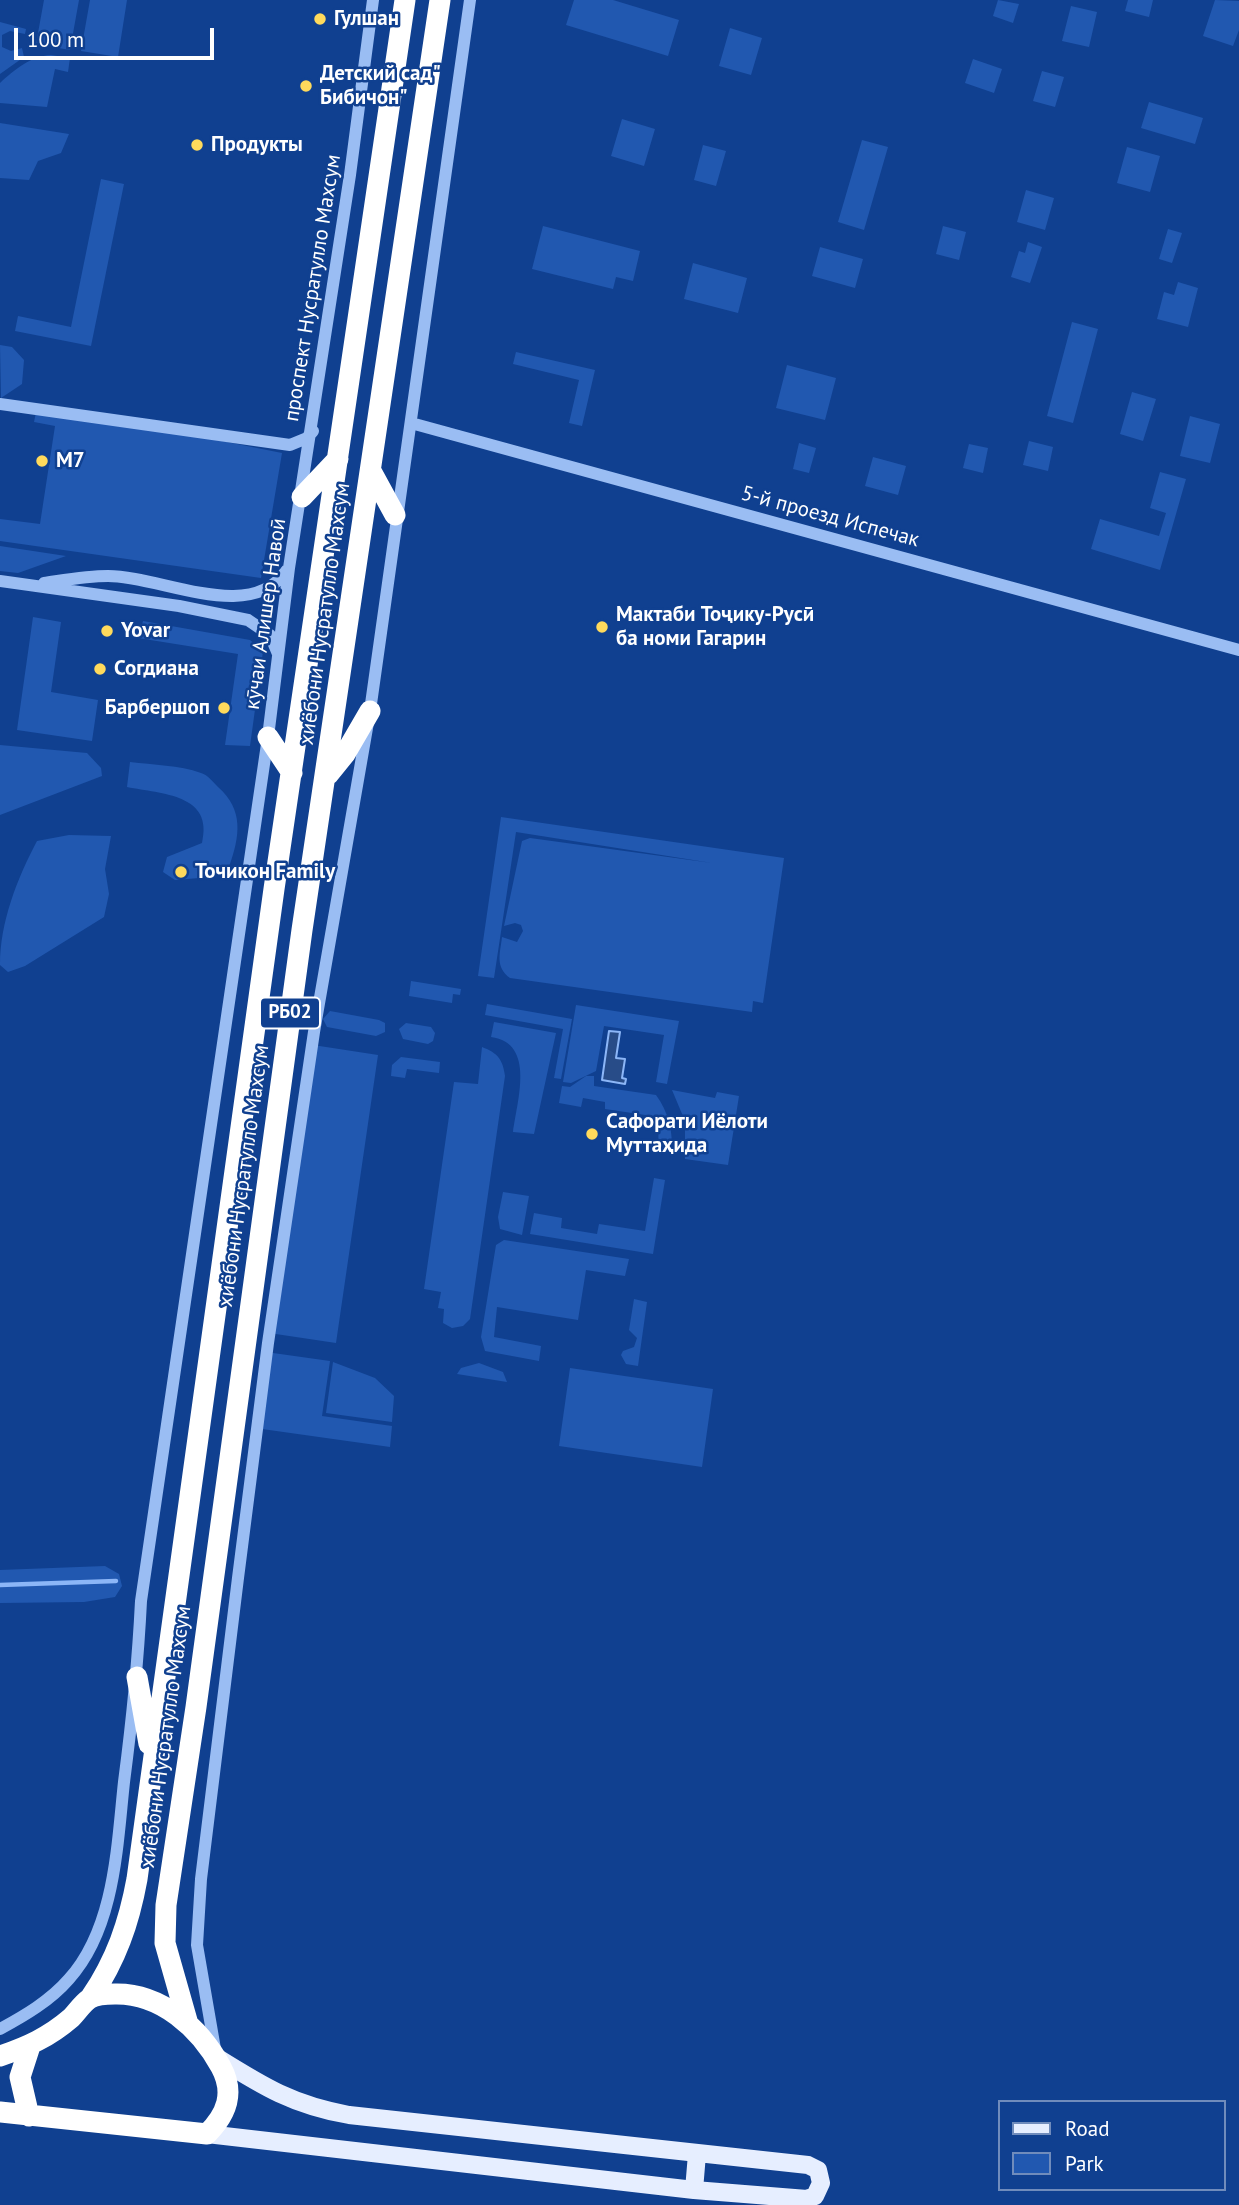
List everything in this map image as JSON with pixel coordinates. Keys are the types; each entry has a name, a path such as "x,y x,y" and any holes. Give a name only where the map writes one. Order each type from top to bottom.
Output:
{"highway":[{"name":"хиёбони Нусратулло Махсум","path":"30,2046 72,2017 91,1997 109,1970 129,1921 405,0"},
{"name":"хиёбони Нусратулло Махсум","path":"188,2024 165,1943 166,1905 196,1707 302,930 440,0"},
{"path":"381,168 415,174"},
{"path":"302,497 338,459"},
{"path":"371,471 395,515"},
{"path":"326,776 345,754 370,711"},
{"path":"268,737 292,773"},
{"path":"137,1677 153,1762"},
{"path":"0,2112 207,2134 225,2113 229,2096 228,2079 216,2057 188,2024 158,2002 128,1994 91,1997"},
{"path":"0,2056 30,2046"},
{"path":"29,2116 20,2077 30,2046"}],"main road":[{"path":"207,2134 694,2190 812,2199 822,2177 818,2169 808,2165 349,2116 312,2108 272,2092 216,2057"},
{"path":"694,2190 697,2154"}],"street":[{"name":"проспект Нусратулло Махсум","path":"0,404 290,445 307,438 313,431 373,0"},
{"path":"216,2057 197,1945 201,1879 268,1343 320,996 370,711 395,515 411,423 470,0"},
{"name":"5-й проезд Испечак","path":"411,423 1239,650"},
{"name":"кӯчаи Алишер Навоӣ","path":"0,2029 38,2006 70,1979 97,1933 112,1878 137,1677 141,1601 268,737 289,568 313,431"},
{"path":"31,586 110,576 235,598 276,586 289,568"},
{"path":"0,581 179,606 248,620 270,635 279,657"}],"green space":[{"path":"44,0 79,0 70,50 36,44"},
{"path":"90,0 127,0 118,57 81,51"},
{"path":"574,0 613,0 679,20 668,56 566,25"},
{"path":"998,0 1019,4 1013,23 993,16"},
{"path":"1128,0 1153,0 1149,17 1125,11"},
{"path":"1215,0 1239,1 1239,30 1233,46 1203,36"},
{"path":"1071,6 1097,12 1089,47 1062,41"},
{"path":"0,22 26,29 25,34 10,31 2,35 2,47 11,51 22,48 24,57 0,74"},
{"path":"730,28 762,38 751,75 719,66"},
{"path":"51,55 70,58 68,72 55,69 47,107 0,103 0,83 30,61"},
{"path":"973,59 1002,69 994,93 965,83"},
{"path":"1042,71 1064,77 1055,107 1033,101"},
{"path":"1149,102 1203,118 1195,144 1141,128"},
{"path":"622,119 655,129 644,166 611,156"},
{"path":"0,123 69,134 61,153 38,161 29,180 0,178"},
{"path":"862,140 888,147 864,230 838,222"},
{"path":"703,145 726,151 716,186 694,180"},
{"path":"1127,147 1160,156 1150,192 1117,183"},
{"path":"101,179 124,184 91,346 15,331 18,316 71,327"},
{"path":"1026,190 1054,198 1045,230 1017,222"},
{"path":"543,226 640,251 633,281 616,277 613,289 532,269"},
{"path":"943,226 966,232 959,260 936,254"},
{"path":"1168,229 1182,233 1172,263 1159,259"},
{"path":"1028,242 1042,247 1030,283 1011,277 1019,251 1025,253"},
{"path":"820,247 863,259 855,288 812,276"},
{"path":"693,263 747,278 738,313 684,299"},
{"path":"1178,282 1198,288 1188,327 1157,319 1164,292 1174,295"},
{"path":"1072,322 1098,329 1073,423 1047,416"},
{"path":"0,345 12,347 24,360 22,384 1,398"},
{"path":"516,352 595,370 582,426 569,423 579,380 513,364"},
{"path":"787,365 836,378 825,420 776,408"},
{"path":"1132,392 1156,399 1143,441 1120,434"},
{"path":"36,412 172,431 282,453 261,578 0,541 0,519 40,524 55,426 34,422"},
{"path":"1190,416 1220,424 1210,463 1180,456"},
{"path":"1029,441 1053,447 1048,471 1023,465"},
{"path":"799,443 816,448 809,473 793,469"},
{"path":"969,444 988,448 983,473 963,468"},
{"path":"873,457 906,466 898,495 865,486"},
{"path":"1160,472 1186,479 1160,570 1091,549 1100,519 1159,536 1166,513 1150,508"},
{"path":"0,546 66,556 18,573 0,571"},
{"path":"33,617 61,622 51,692 98,700 92,741 17,730"},
{"path":"143,621 250,640 263,651 250,746 225,745 238,654 138,638"},
{"path":"0,745 87,753 101,768 102,776 0,815"},
{"path":"130,762 193,770 210,779 226,796 236,814 236,845 229,867 199,878 175,880 163,872 167,857 202,843 204,827 193,806 182,799 127,787"},
{"path":"501,817 784,858 763,1003 753,1001 752,1012 510,978 500,965 500,955 502,937 517,942 523,931 521,925 515,923 504,926 522,841 530,838 712,863 516,832 494,978 478,976"},
{"path":"69,835 111,836 105,869 109,894 104,917 25,966 8,972 0,965 3,933 23,870 37,841"},
{"path":"411,981 461,989 460,995 453,994 452,1003 409,996"},
{"path":"487,1004 572,1019 561,1079 554,1078 563,1029 485,1015"},
{"path":"576,1005 679,1021 667,1084 656,1082 664,1035 604,1026 596,1071 571,1083 563,1082"},
{"path":"330,1011 379,1020 385,1023 385,1032 376,1036 327,1027 323,1019"},
{"path":"494,1022 556,1033 534,1134 513,1132 520,1090 519,1062 514,1050 505,1042 491,1037"},
{"path":"406,1023 431,1027 435,1033 433,1041 428,1044 403,1039 399,1029"},
{"path":"313,1045 378,1055 336,1343 269,1333"},
{"path":"482,1047 499,1058 505,1076 470,1319 463,1326 452,1328 443,1323 444,1309 438,1308 441,1292 424,1289 454,1082 478,1084"},
{"path":"401,1057 440,1062 439,1073 407,1069 405,1078 391,1076 392,1065"},
{"path":"586,1076 594,1076 594,1086 656,1095 669,1122 671,1152 658,1149 659,1117 605,1109 605,1102 583,1098 581,1107 559,1103 562,1086 570,1087"},
{"path":"672,1090 715,1098 717,1092 739,1096 728,1165 685,1159 685,1121"},
{"path":"654,1178 665,1180 653,1254 530,1234 534,1213 562,1218 561,1228 597,1234 599,1224 645,1231"},
{"path":"503,1192 529,1196 522,1235 500,1229 498,1217"},
{"path":"504,1240 629,1259 625,1276 586,1270 578,1320 497,1307 494,1337 541,1346 539,1361 485,1351 481,1337 496,1245"},
{"path":"634,1299 647,1302 638,1366 626,1364 621,1355 623,1351 634,1347 637,1338 629,1330"},
{"path":"266,1352 330,1361 322,1416 392,1426 390,1447 255,1428"},
{"path":"333,1362 375,1378 394,1396 392,1422 326,1413"},
{"path":"479,1363 503,1372 507,1382 457,1374 461,1368"},
{"path":"570,1368 713,1389 702,1467 559,1446"},
{"path":"105,1566 119,1574 122,1586 115,1597 84,1602 0,1603 0,1570"}],"shaded area":[{"path":"609,1031 620,1032 616,1058 625,1059 622,1078 626,1079 625,1084 602,1080"}],"waterway":[{"path":"0,1585 116,1581"}],"place":[{"name":"Гулшан","path":"320,19"},
{"name":"Детский сад\" Бибичон\"","path":"306,86"},
{"name":"Продукты","path":"197,145"},
{"name":"М7","path":"42,461"},
{"name":"Мактаби Тоҷику-Русӣ ба номи Гагарин","path":"602,627"},
{"name":"Yovar","path":"107,631"},
{"name":"Согдиана","path":"100,669"},
{"name":"Барбершоп","path":"224,708"},
{"name":"Точикон Family","path":"181,872"},
{"name":"Сафорати Иёлоти Муттаҳида","path":"592,1134"}]}
